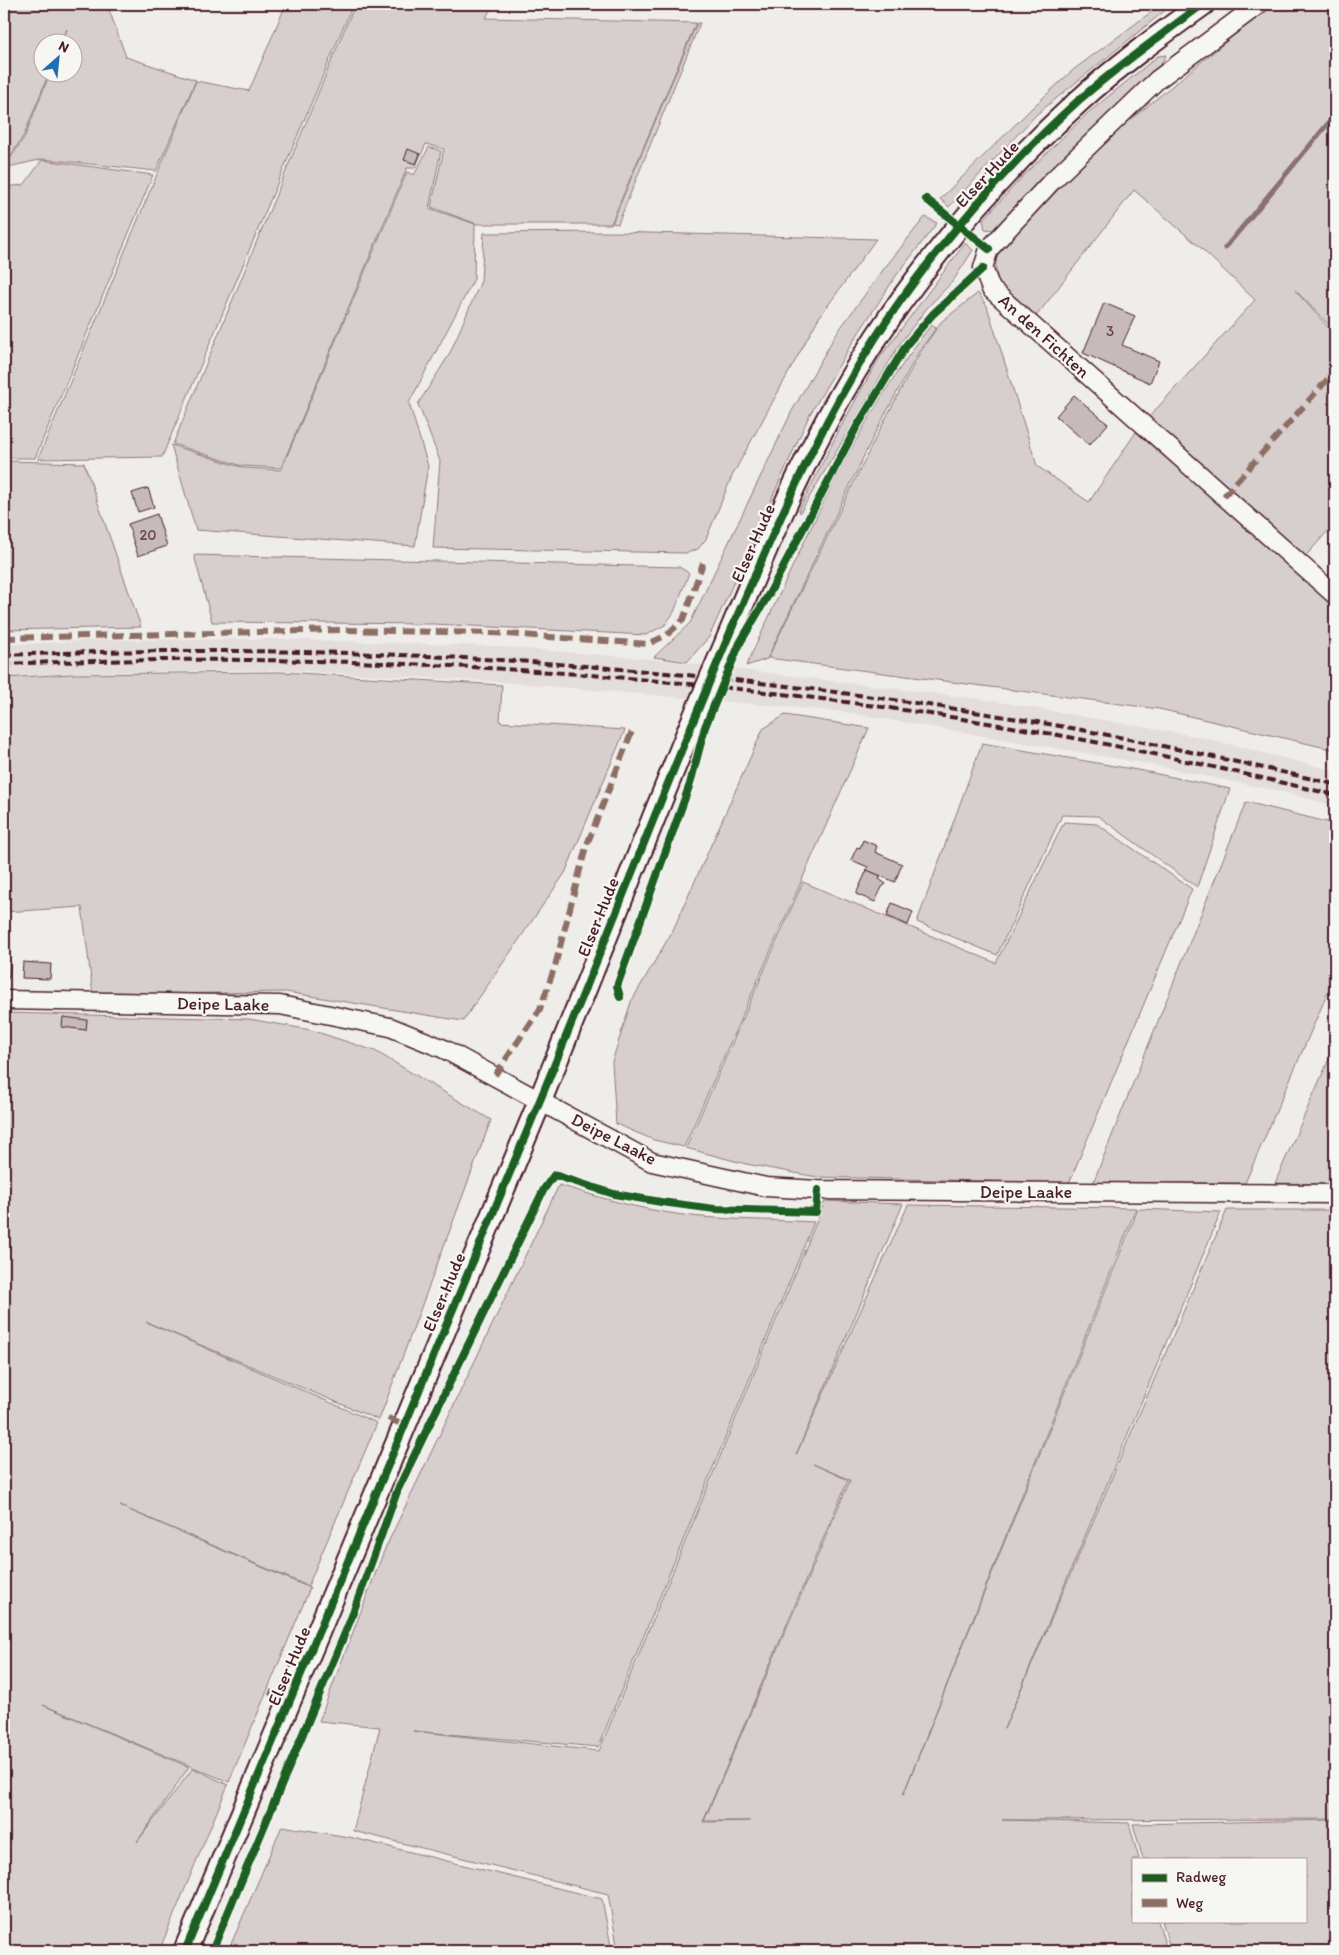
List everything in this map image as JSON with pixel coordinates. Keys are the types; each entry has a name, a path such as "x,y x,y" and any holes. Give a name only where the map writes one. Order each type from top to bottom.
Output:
{"street":[{"name":"Elser Hude","path":"185,1951 540,1101 727,640 776,526 826,422 865,354 912,284 1012,166 1066,114 1145,46 1203,4"},
{"name":"An den Fichten","path":"1259,4 1150,86 1050,182 988,249 983,268 991,289 1335,595"},
{"name":"Deipe Laake","path":"4,1000 280,1005 390,1027 444,1049 652,1162 766,1187 818,1190 1335,1194"}],"shaded area":[{"path":"4,4 107,4 126,57 196,80 156,171 43,159 4,168 25,136 46,82 82,82 82,32 66,32 67,29 66,32 32,32 32,82 45,82 24,135 4,166"},
{"path":"286,4 353,4 162,457 38,459 196,81 249,91"},
{"path":"355,4 493,4 486,18 696,23 611,224 477,224 431,207 444,149 426,144 415,168 407,168 281,468 242,466 173,444"},
{"path":"1162,4 1173,4 1037,114 949,207 940,199 1073,70"},
{"path":"1277,4 1335,4 1335,331 1295,290 1335,335 1335,523 1303,559 1149,417 1255,300 1201,248 1134,190 1034,319 1004,291 999,283 996,264 997,251 1090,153 1266,9"},
{"path":"697,23 700,23 618,224 612,223"},
{"path":"1166,55 1162,63 1043,177 994,230 985,229 983,220 1024,175 1088,113 1158,56"},
{"path":"429,147 441,151 429,208 475,224 474,279 409,403 428,466 415,546 196,530 171,445 244,468 281,470 407,172 414,175"},
{"path":"42,160 153,175 35,458 4,458 4,187 24,185"},
{"path":"925,217 937,223 896,276 852,343 809,416 709,637 687,662 654,657 690,623 792,411 836,334"},
{"path":"611,232 876,239 818,319 732,476 706,539 698,549 687,553 433,548 440,461 418,404 449,355 481,281 484,233"},
{"path":"965,243 973,250 953,281 927,308 901,342 800,513 799,510 839,430 878,360"},
{"path":"978,293 987,306 1037,466 1089,502 1136,432 1335,604 1335,750 1159,709 768,658 876,437 921,351 941,322"},
{"path":"931,325 936,328 919,351 873,437 767,659 746,666 808,534 852,447 876,405"},
{"path":"4,461 84,463 141,627 4,630"},
{"path":"194,555 679,567 689,573 674,612 665,625 646,635 433,624 212,622"},
{"path":"274,639 491,646 654,659 988,700 1201,737 1335,771 1335,806 1283,792 1137,762 843,712 502,682 283,670 71,673 4,677 4,645 96,640"},
{"path":"281,672 502,685 500,722 625,730 565,873 463,1021 286,992 93,995 82,907 4,912 4,678 71,674"},
{"path":"785,715 869,728 684,1147 654,1140 616,1124 612,1062 631,1002 673,930 763,729"},
{"path":"982,743 1143,771 1230,789 1197,887 1098,816 1062,815 997,955 917,922"},
{"path":"1246,802 1335,824 1335,976 1245,1183 1093,1183"},
{"path":"1064,822 1097,824 1192,889 1069,1183 817,1177 746,1164 686,1148 803,882 996,963"},
{"path":"4,1013 249,1019 311,1030 375,1051 491,1120 379,1420 146,1322 377,1423 308,1586 120,1506 310,1588 229,1782 43,1705 189,1767 137,1842 193,1768 228,1785 159,1951 4,1951"},
{"path":"1335,1045 1335,1184 1275,1183"},
{"path":"559,1185 620,1203 677,1214 716,1218 814,1222 598,1747 413,1731 599,1751 825,1201 903,1204 796,1455 908,1205 1136,1208 903,1795 1138,1209 1221,1212 1004,1729 1227,1210 1335,1210 1335,1819 1002,1820 1129,1823 1139,1858 1132,1858 1132,1922 1158,1922 1167,1951 618,1951 608,1894 353,1831 380,1727 319,1721 384,1551","holes":["813,1464 850,1480 704,1821 750,1821 703,1822 848,1480"]},
{"path":"1335,1820 1335,1951 1171,1951 1162,1922 1306,1922 1306,1858 1143,1858 1133,1824"},
{"path":"282,1826 349,1837 602,1899 612,1951 228,1951"}],"building":[{"path":"408,149 420,154 416,164 404,160"},
{"path":"1104,303 1135,316 1122,345 1159,361 1150,383 1083,353"},
{"path":"1074,395 1108,424 1089,445 1056,416"},
{"path":"148,488 154,507 138,512 132,493"},
{"path":"157,514 167,546 138,556 128,524"},
{"path":"863,840 877,846 875,852 902,864 895,882 866,870 868,867 851,860 857,847 860,848"},
{"path":"867,870 881,876 879,879 886,884 882,887 875,902 856,894"},
{"path":"892,903 913,912 908,925 887,916"},
{"path":"4,961 10,962 9,978 4,978"},
{"path":"23,962 51,964 50,979 22,978"},
{"path":"63,1017 87,1020 86,1030 62,1027"}],"waterway":[{"path":"1225,248 1335,115"}],"railway":[{"path":"4,655 130,651 257,651 383,654 635,670 887,699 1012,718 1133,740 1335,784"},
{"path":"4,664 130,660 383,663 509,669 635,679 887,708 1012,727 1215,767 1335,795"}],"marked path":[{"path":"1224,496 1335,371"},
{"path":"4,638 341,630 493,633 648,644 667,635 683,620 703,563"},
{"path":"495,1075 540,1009 555,966 586,847 632,731"},
{"path":"388,1418 405,1426"},
{"path":"269,1692 290,1701"}],"cycle path":[{"path":"185,1951 563,1045 732,628 771,538 835,406 886,322 914,282 952,234 1013,164 1079,100 1124,63 1203,4"},
{"path":"926,199 989,249"},
{"path":"620,997 617,986 690,784 705,727 740,643 770,592 856,428 907,344 933,314 983,268"},
{"path":"212,1951 350,1621 398,1489 544,1189 554,1175 614,1194 715,1209 816,1212 818,1190"}]}
